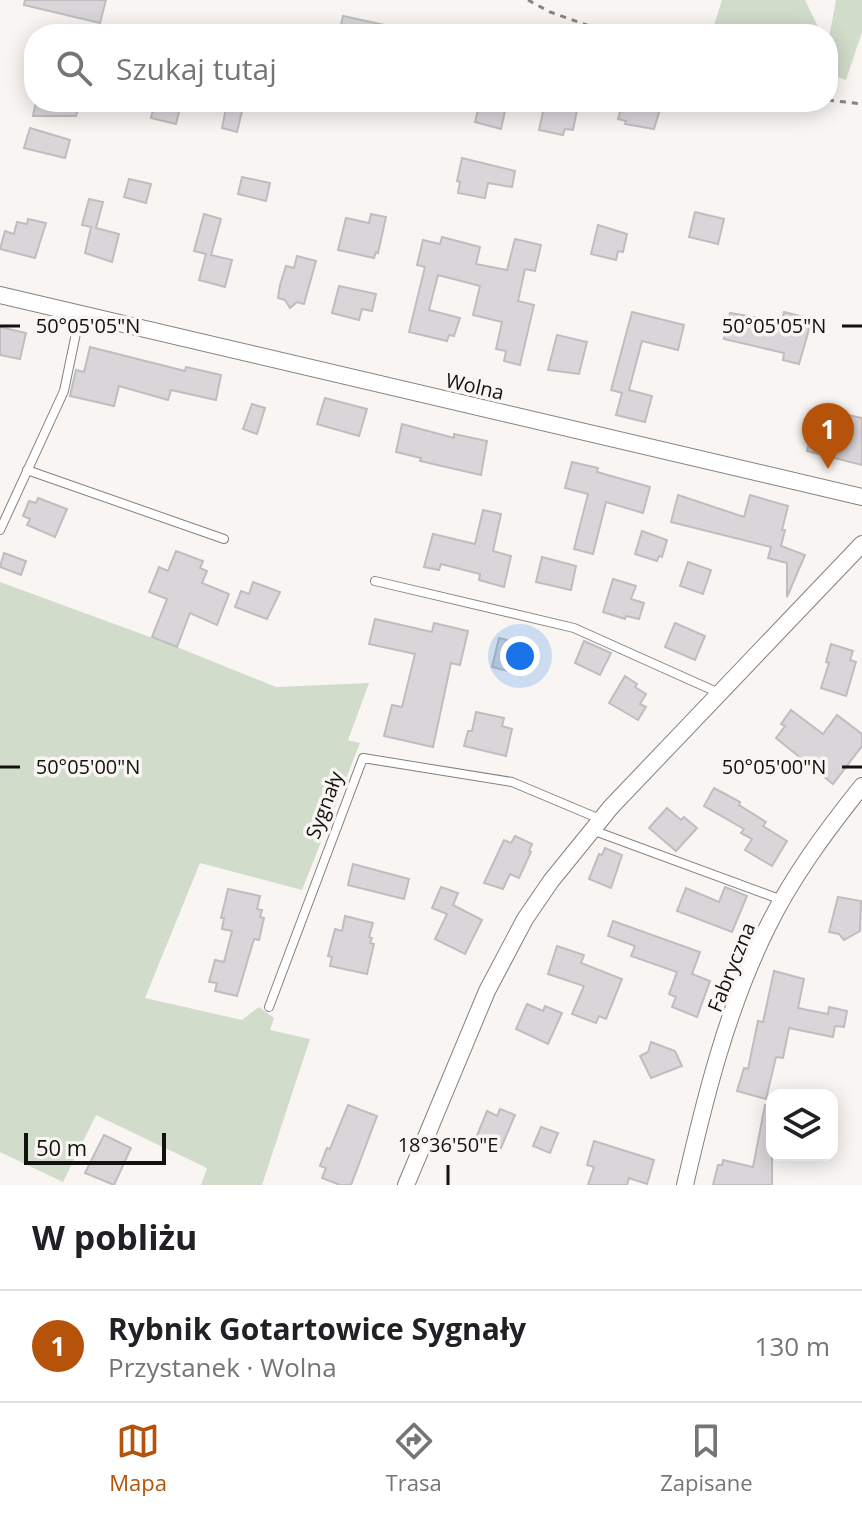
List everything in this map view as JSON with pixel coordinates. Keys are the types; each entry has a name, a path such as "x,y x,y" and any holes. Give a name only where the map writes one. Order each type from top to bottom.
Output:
{"street":[{"name":"Wolna","path":"0,295 862,497"},
{"path":"406,1185 501,963 540,897 596,825 862,544"},
{"name":"Fabryczna","path":"685,1185 697,1131 735,1003 755,954 782,900 815,848 862,786"}],"lane":[{"path":"0,530 64,391 80,314"},
{"path":"27,470 224,539"},
{"path":"375,581 574,628 720,693"},
{"name":"Sygnały","path":"269,1007 363,758 512,782 596,825"},
{"path":"596,825 782,900"}],"path":[{"path":"528,0 584,24"},
{"path":"838,101 862,104"}],"green space":[{"path":"722,0 805,0 817,24 714,24"},
{"path":"836,0 862,0 862,32 846,80 838,77 838,24 832,24"},
{"path":"0,582 276,687 369,683 348,740 360,743 302,890 200,863 145,998 242,1020 259,1007 274,1018 270,1030 310,1039 262,1185 201,1185 207,1168 96,1115 63,1182 0,1152"}],"building":[{"path":"25,0 106,0 100,23 24,5"},
{"path":"343,16 380,24 341,24"},
{"path":"34,112 77,112 76,116 33,116"},
{"path":"152,112 179,112 176,124 151,118"},
{"path":"225,112 242,112 237,132 222,128"},
{"path":"478,112 505,112 501,129 475,122"},
{"path":"543,112 577,112 573,130 565,129 563,135 539,130"},
{"path":"620,112 659,112 654,129 625,124 626,121 618,119"},
{"path":"30,128 70,140 65,158 24,148"},
{"path":"462,158 515,171 512,187 488,183 485,198 458,193"},
{"path":"242,177 270,183 266,201 238,194"},
{"path":"129,179 151,184 146,203 124,197"},
{"path":"89,199 103,202 96,228 119,234 112,262 85,253 91,227 82,225"},
{"path":"695,212 724,219 718,244 689,237"},
{"path":"204,214 221,219 211,255 232,260 225,287 199,280 206,254 194,251"},
{"path":"371,214 386,217 378,253 374,258 338,250 346,218 369,223"},
{"path":"28,219 46,223 35,258 0,249 5,231 14,234 17,222 27,224"},
{"path":"598,225 627,234 623,252 618,251 616,260 591,254"},
{"path":"442,237 480,247 476,264 507,270 515,239 541,245 535,271 525,269 518,301 534,305 520,365 504,361 506,351 496,349 502,322 473,315 480,286 438,275 429,310 460,318 454,336 449,335 447,341 409,332 425,267 417,265 423,240 440,244"},
{"path":"297,256 316,261 304,304 297,302 290,308 285,300 278,298 286,266 294,268"},
{"path":"339,286 376,294 372,311 362,309 359,320 332,313"},
{"path":"632,312 684,325 678,350 642,341 629,390 652,396 645,422 616,415 622,393 611,390"},
{"path":"784,312 812,319 799,364 783,360 784,353 724,339 730,313 782,322"},
{"path":"0,327 26,333 20,359 0,355"},
{"path":"557,335 587,342 579,374 548,370"},
{"path":"90,347 185,371 186,367 221,375 216,400 171,390 168,400 119,386 114,406 70,396 76,370 84,372"},
{"path":"325,398 367,409 359,436 317,424"},
{"path":"252,404 265,408 257,434 243,429"},
{"path":"848,415 862,418 862,465 807,451 814,419 845,427"},
{"path":"402,424 454,438 454,434 487,441 481,475 420,461 421,458 396,452"},
{"path":"572,462 650,487 643,513 606,502 593,554 574,549 588,494 565,488"},
{"path":"678,495 744,517 750,495 788,506 781,546 805,555 787,597 787,563 768,558 771,547 671,522"},
{"path":"38,498 67,509 55,537 27,525 30,519 23,516 29,501 36,503"},
{"path":"483,510 501,514 493,551 511,556 504,587 479,580 480,574 441,564 439,570 424,567 433,534 475,544"},
{"path":"642,531 667,540 662,557 659,556 657,561 635,554"},
{"path":"176,551 203,561 200,568 207,571 202,583 229,594 217,625 190,613 177,647 152,637 167,599 149,592 159,567 168,571"},
{"path":"4,553 26,561 21,575 0,567"},
{"path":"542,557 576,566 571,590 536,582"},
{"path":"688,562 711,570 703,594 680,586"},
{"path":"613,579 636,586 631,599 644,603 639,619 626,616 625,619 603,612"},
{"path":"253,582 280,592 267,619 235,607 241,591 249,594"},
{"path":"375,619 432,632 434,623 468,631 460,665 451,663 433,747 384,736 392,705 402,707 415,654 369,644"},
{"path":"675,623 705,636 695,660 665,647"},
{"path":"499,638 527,645 520,674 492,667"},
{"path":"584,641 611,653 600,675 575,663"},
{"path":"831,644 853,651 850,660 856,662 846,696 821,688"},
{"path":"625,676 646,694 640,704 646,707 638,720 609,703"},
{"path":"791,710 823,734 837,715 862,734 862,746 833,784 776,738"},
{"path":"476,712 504,718 502,726 512,729 506,756 464,746 468,731 472,731"},
{"path":"714,788 740,802 739,805 766,822 763,826 787,841 772,866 745,850 752,839 741,833 744,829 704,806"},
{"path":"667,808 697,828 676,851 649,828"},
{"path":"515,836 532,844 519,878 510,874 503,889 484,883 504,840 511,843"},
{"path":"605,848 622,855 611,888 589,879 599,854 602,855"},
{"path":"353,864 409,879 404,899 348,885"},
{"path":"441,887 458,893 453,905 482,920 465,954 435,939 447,914 432,908"},
{"path":"725,887 747,896 732,932 677,911 686,888 719,902"},
{"path":"228,889 260,896 257,909 262,910 260,917 264,918 259,940 254,939 237,996 215,991 217,983 209,982 215,960 224,962 232,931 222,929 224,918 221,918"},
{"path":"838,897 861,901 860,931 844,940 839,934 829,932"},
{"path":"345,916 373,923 369,937 372,938 370,943 374,944 367,974 330,966 332,957 328,956 335,929 342,931"},
{"path":"613,921 700,952 692,974 710,981 697,1017 672,1007 676,997 669,994 677,972 631,956 635,946 608,936"},
{"path":"557,946 584,955 581,963 622,979 606,1019 599,1016 596,1023 572,1014 584,986 548,974"},
{"path":"774,971 804,979 798,1008 828,1014 829,1007 847,1011 844,1027 835,1026 833,1037 789,1028 783,1058 776,1057 766,1099 737,1091 744,1068 748,1069 758,1021 763,1022"},
{"path":"527,1004 543,1011 545,1006 562,1013 548,1044 516,1029"},
{"path":"651,1042 675,1051 682,1066 651,1078 640,1056 648,1052"},
{"path":"348,1105 377,1116 351,1185 340,1185 322,1178 326,1168 320,1166"},
{"path":"766,1105 766,1161 772,1161 772,1185 713,1185 718,1165 722,1165 723,1160 753,1167"},
{"path":"500,1109 515,1115 501,1148 476,1138 487,1111 497,1116"},
{"path":"541,1127 558,1133 550,1153 533,1146"},
{"path":"104,1135 131,1148 114,1185 85,1173"},
{"path":"594,1141 654,1160 647,1184 629,1178 627,1185 588,1185 594,1167 587,1165"}],"place":[{"name":"Rybnik Gotartowice Sygnały","path":"828,469"}]}
